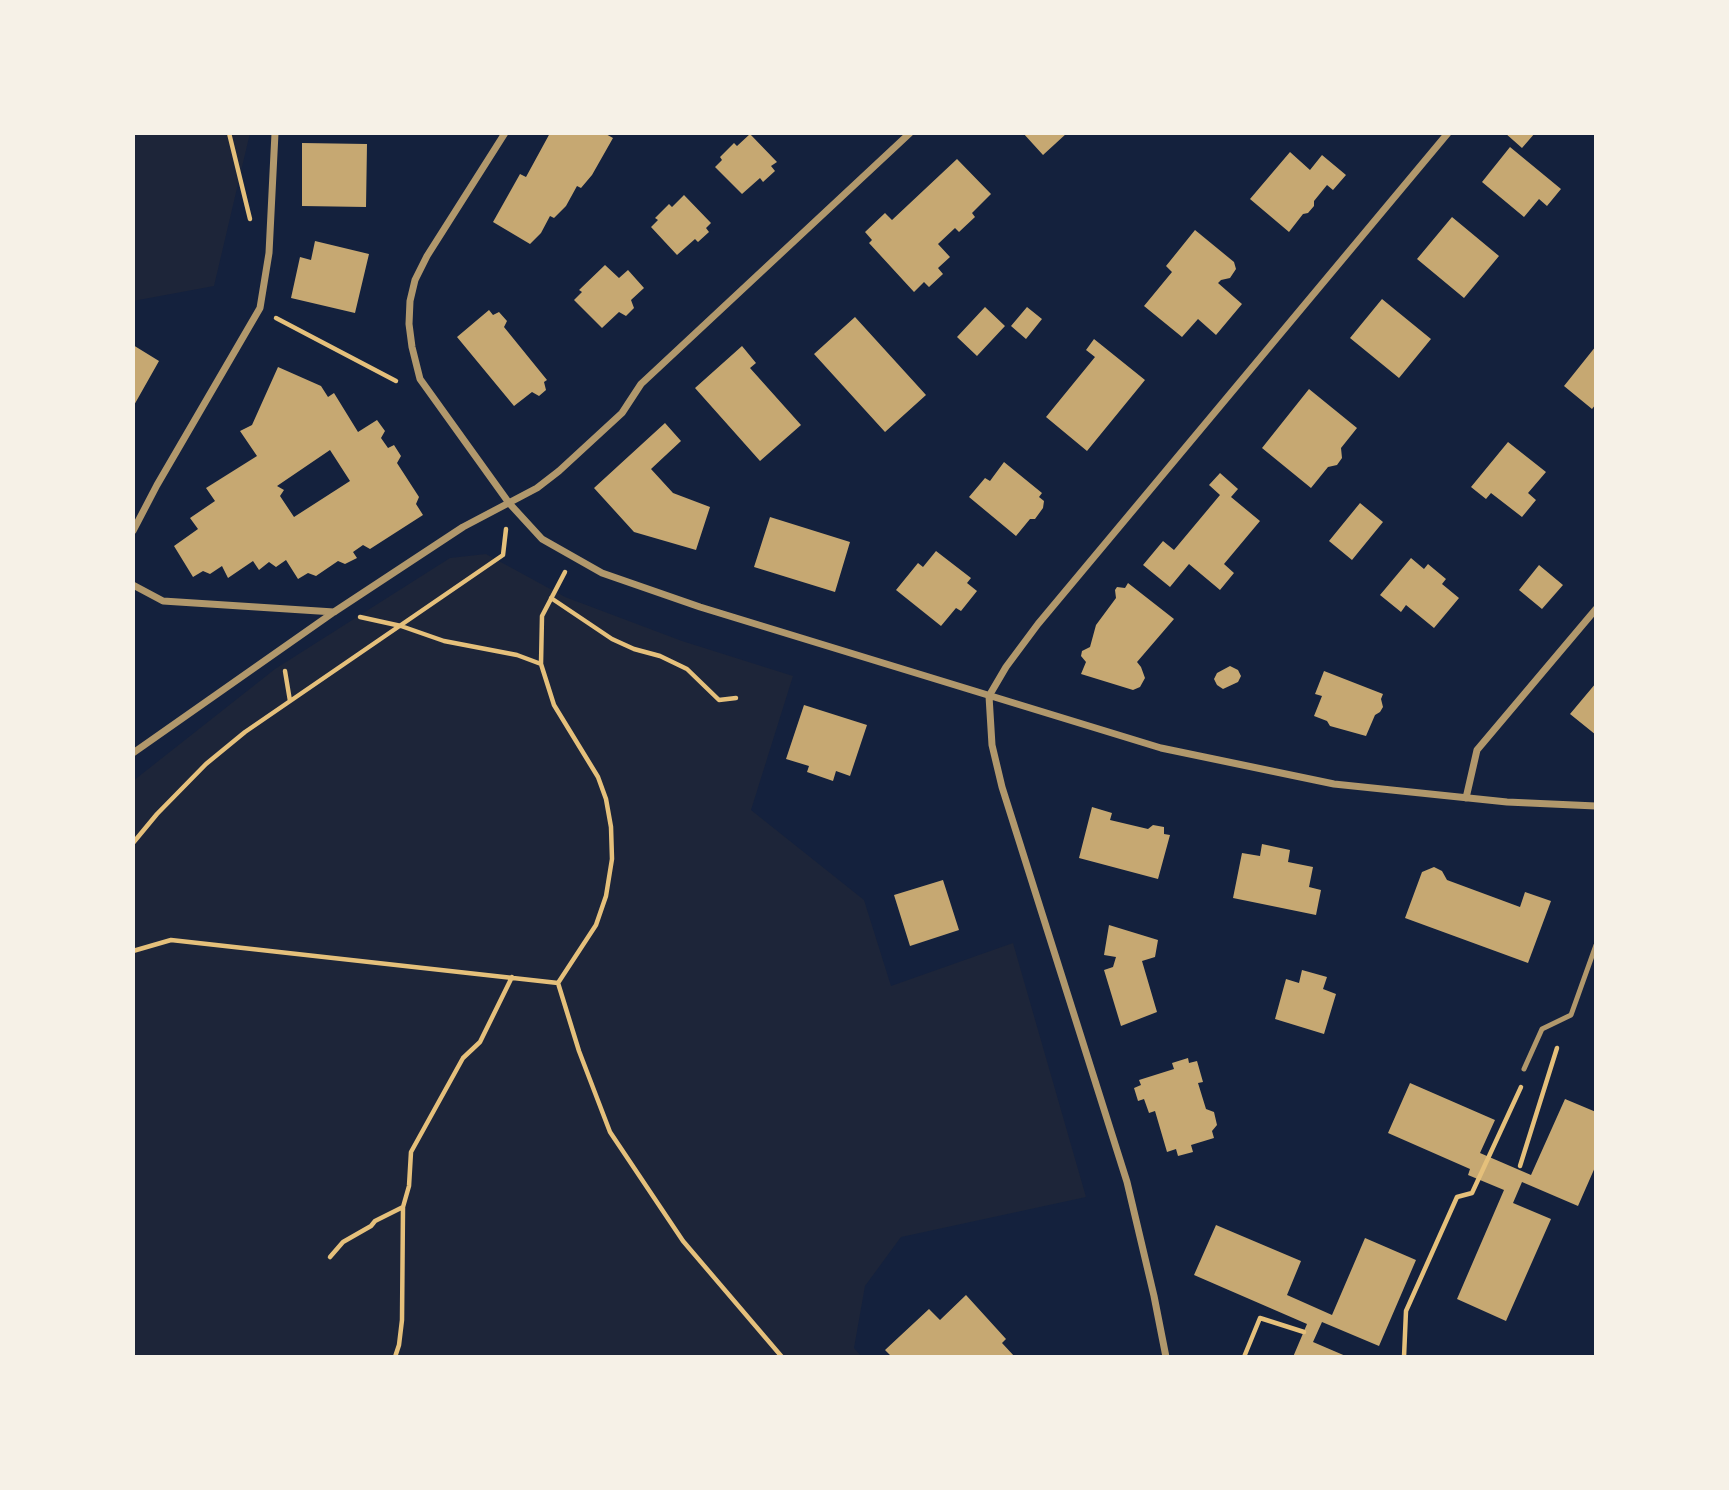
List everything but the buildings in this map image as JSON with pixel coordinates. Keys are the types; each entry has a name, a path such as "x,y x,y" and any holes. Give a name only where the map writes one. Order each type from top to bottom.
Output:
{"street":[{"path":"133,531 176,450 260,308 269,253 275,133"},
{"path":"505,133 421,268 410,301 409,324 421,379 509,503 542,538 602,573 700,607 1161,748 1334,784 1466,799 1596,806"},
{"path":"133,753 334,612 463,527 537,488 559,471 622,413 641,384 910,133"},
{"path":"1166,1357 1126,1182 1002,787 992,745 989,696 1006,667 1038,624 1448,133"},
{"path":"133,585 163,601 334,612"},
{"path":"1466,799 1477,750 1596,609"}],"lane":[{"path":"1524,1069 1542,1029 1571,1015 1596,945"}],"path":[{"path":"229,133 249,217 269,253"},
{"path":"260,308 396,381"},
{"path":"133,843 206,764 245,732 503,555"},
{"path":"557,584 542,616 541,664 554,705 598,777 606,799 611,827 612,859 606,896 596,925 558,983"},
{"path":"551,598 612,639 687,669 719,700 736,698"},
{"path":"334,612 401,626 444,641 517,654 541,664"},
{"path":"284,662 290,701"},
{"path":"133,951 171,940 558,983"},
{"path":"395,1357 400,1345 402,1320 402,1208 409,1186 411,1152 463,1058 480,1042 512,977"},
{"path":"558,983 579,1051 610,1132 683,1241 782,1357"},
{"path":"1520,1166 1558,1046"},
{"path":"1404,1357 1406,1311 1457,1197 1472,1193 1522,1085"},
{"path":"330,1257 343,1242 375,1221 402,1208"},
{"path":"1244,1357 1260,1318 1304,1332"}],"shaded area":[{"path":"133,133 250,133 214,286 133,301"},
{"path":"486,554 565,597 682,641 793,676 751,810 864,900 891,986 1013,943 1086,1197 901,1237 865,1286 854,1348 862,1357 133,1357 133,781 275,669 450,558"}]}
